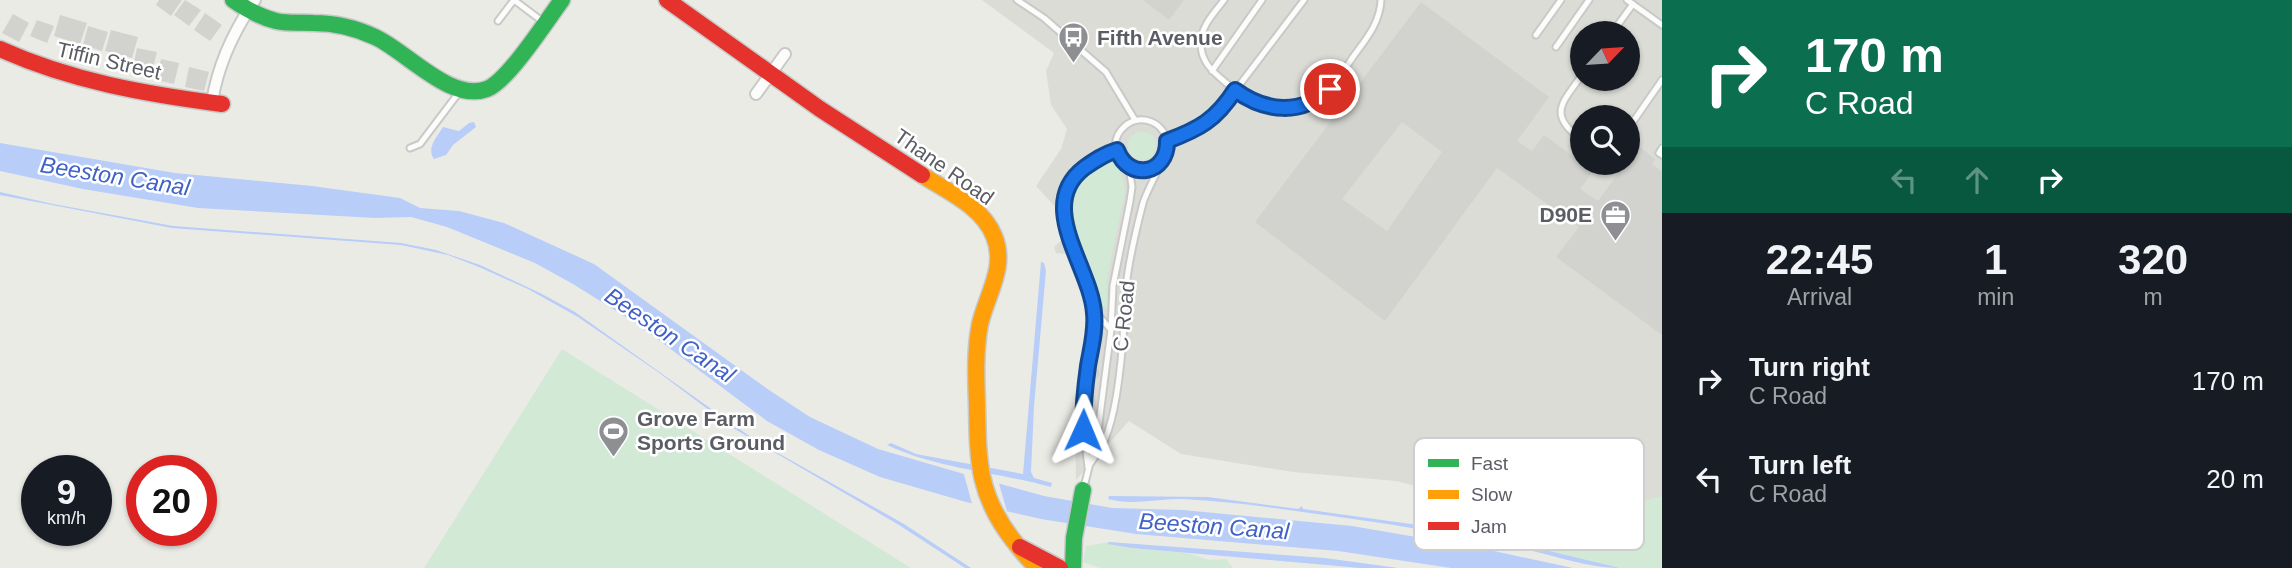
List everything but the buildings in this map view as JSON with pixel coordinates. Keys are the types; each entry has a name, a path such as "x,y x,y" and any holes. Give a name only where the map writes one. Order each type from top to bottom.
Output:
{"street":[{"path":"233,0 252,5 276,21 334,24 370,35 460,90 477,93 496,85 562,0"},
{"name":"Thane Road","path":"667,0 820,109 973,208 992,230 999,259 996,276 983,310 977,341 977,452 983,490 996,519 1024,557 1038,568"},
{"name":"Tiffin Street","path":"0,49 36,64 99,83 217,103 222,61 240,22 252,5"},
{"path":"756,94 785,54"},
{"path":"1073,568 1074,538 1083,490"},
{"name":"Thane Road","path":"1018,546 1060,568"}],"lane":[{"path":"498,21 514,0 545,23"},
{"path":"1017,0 1044,18 1106,72 1135,120"},
{"path":"1224,0 1207,24 1201,40 1203,58 1212,71 1235,90 1253,103 1272,108 1304,104 1323,95 1370,33 1381,0"},
{"path":"1212,71 1262,0"},
{"path":"1159,164 1143,171 1123,163 1117,150 1118,135 1128,123 1135,120 1152,121 1164,132 1167,141 1194,131 1209,121 1304,0"},
{"path":"1536,34 1561,0"},
{"path":"1556,47 1589,0"},
{"path":"1619,21 1630,2 1662,25"},
{"path":"1640,112 1662,80"},
{"path":"410,148 420,144 460,90"},
{"path":"1570,132 1565,128 1561,114 1562,104 1571,91"},
{"name":"C Road","path":"1088,467 1104,441 1113,411 1126,286 1143,203 1166,154 1167,141"},
{"path":"1662,148 1659,153 1662,155"},
{"name":"C Road","path":"1088,467 1083,430 1084,397 1093,341 1094,310 1091,293 1065,223 1064,199 1070,183 1081,171 1117,150"},
{"name":"C Road","path":"1083,490 1098,431 1111,330 1113,286 1132,187 1129,167"},
{"name":"C Road","path":"1094,310 1111,330"}],"shaded area":[{"path":"982,0 1662,0 1662,521 1644,519 1644,438 1414,438 1414,486 1396,481 1293,472 1181,454 1129,421 1076,480 1075,408 1088,334 1088,311 1069,254 1056,253 1054,247 1062,240 1057,209 1036,186 1061,149 1067,129 1051,105 1046,71 1054,53"}],"green space":[{"path":"1142,132 1152,136 1156,146 1152,156 1142,160 1132,156 1128,146 1132,136"},
{"path":"1111,157 1122,175 1125,191 1107,278 1107,308 1098,309 1073,237 1069,200 1075,184 1087,171"},
{"name":"Grove Farm Sports Ground","path":"562,349 911,568 424,568"},
{"path":"1662,496 1662,568 1620,568 1542,550 1644,550 1644,501"},
{"path":"1109,542 1132,548 1188,553 1209,560 1226,559 1233,568 1100,568 1083,562 1086,546"}],"water":[{"path":"474,122 476,127 453,145 446,155 434,159 432,147 443,127 459,131"},
{"name":"Beeston Canal","path":"0,143 175,173 312,186 400,198 420,208 459,211 504,223 594,264 810,417 878,449 1044,496 1112,508 1183,510 1352,526 1414,537 1414,550 1489,550 1573,568 1451,568 1338,551 1136,534 1041,519 966,502 880,477 819,450 767,421 637,324 573,284 535,263 447,227 411,217 375,218 198,208 83,189 0,171"},
{"path":"0,192 173,226 401,243 436,250 480,265 575,312 755,440 904,524 971,568 965,568 899,525 733,428 578,317 528,289 479,267 448,255 401,245 172,228 0,195"},
{"path":"1041,262 1044,263 1046,271 1031,472 1034,478 1052,483 1051,487 927,460 887,445 891,443 916,454 1023,474"},
{"path":"1109,496 1208,497 1298,509 1302,506 1303,509 1414,524 1414,528 1215,501 1174,499 1127,502 1108,499"},
{"path":"1108,544 1325,558 1398,568 1360,568 1132,548"},
{"path":"1528,550 1545,550 1620,568 1581,563"}],"pier":[{"path":"963,471 998,480 1008,515 973,507"}],"traffic: fast":[{"path":"233,0 276,21 329,24 368,34 444,82 459,89 473,91 487,89 505,75 562,0"},
{"path":"1073,568 1074,538 1083,490"}],"traffic: slow":[{"path":"922,175 973,208 994,236 997,270 980,324 977,344 979,459 992,507 1013,540 1038,568"}],"traffic: jam":[{"path":"667,0 820,109 922,175"},
{"path":"0,49 54,70 109,85 222,104"},
{"path":"1020,547 1060,568"}],"place":[{"name":"Fifth Avenue","path":"1074,65"},
{"name":"D90E","path":"1615,242"},
{"name":"Grove Farm Sports Ground","path":"614,458"}],"route":[{"path":"1083,430 1084,397 1095,317 1091,293 1063,215 1064,199 1070,183 1100,157 1117,150 1123,163 1129,167 1143,171 1152,169 1166,154 1167,141 1194,131 1216,116 1235,90 1253,103 1282,108 1314,101 1330,89"}]}
